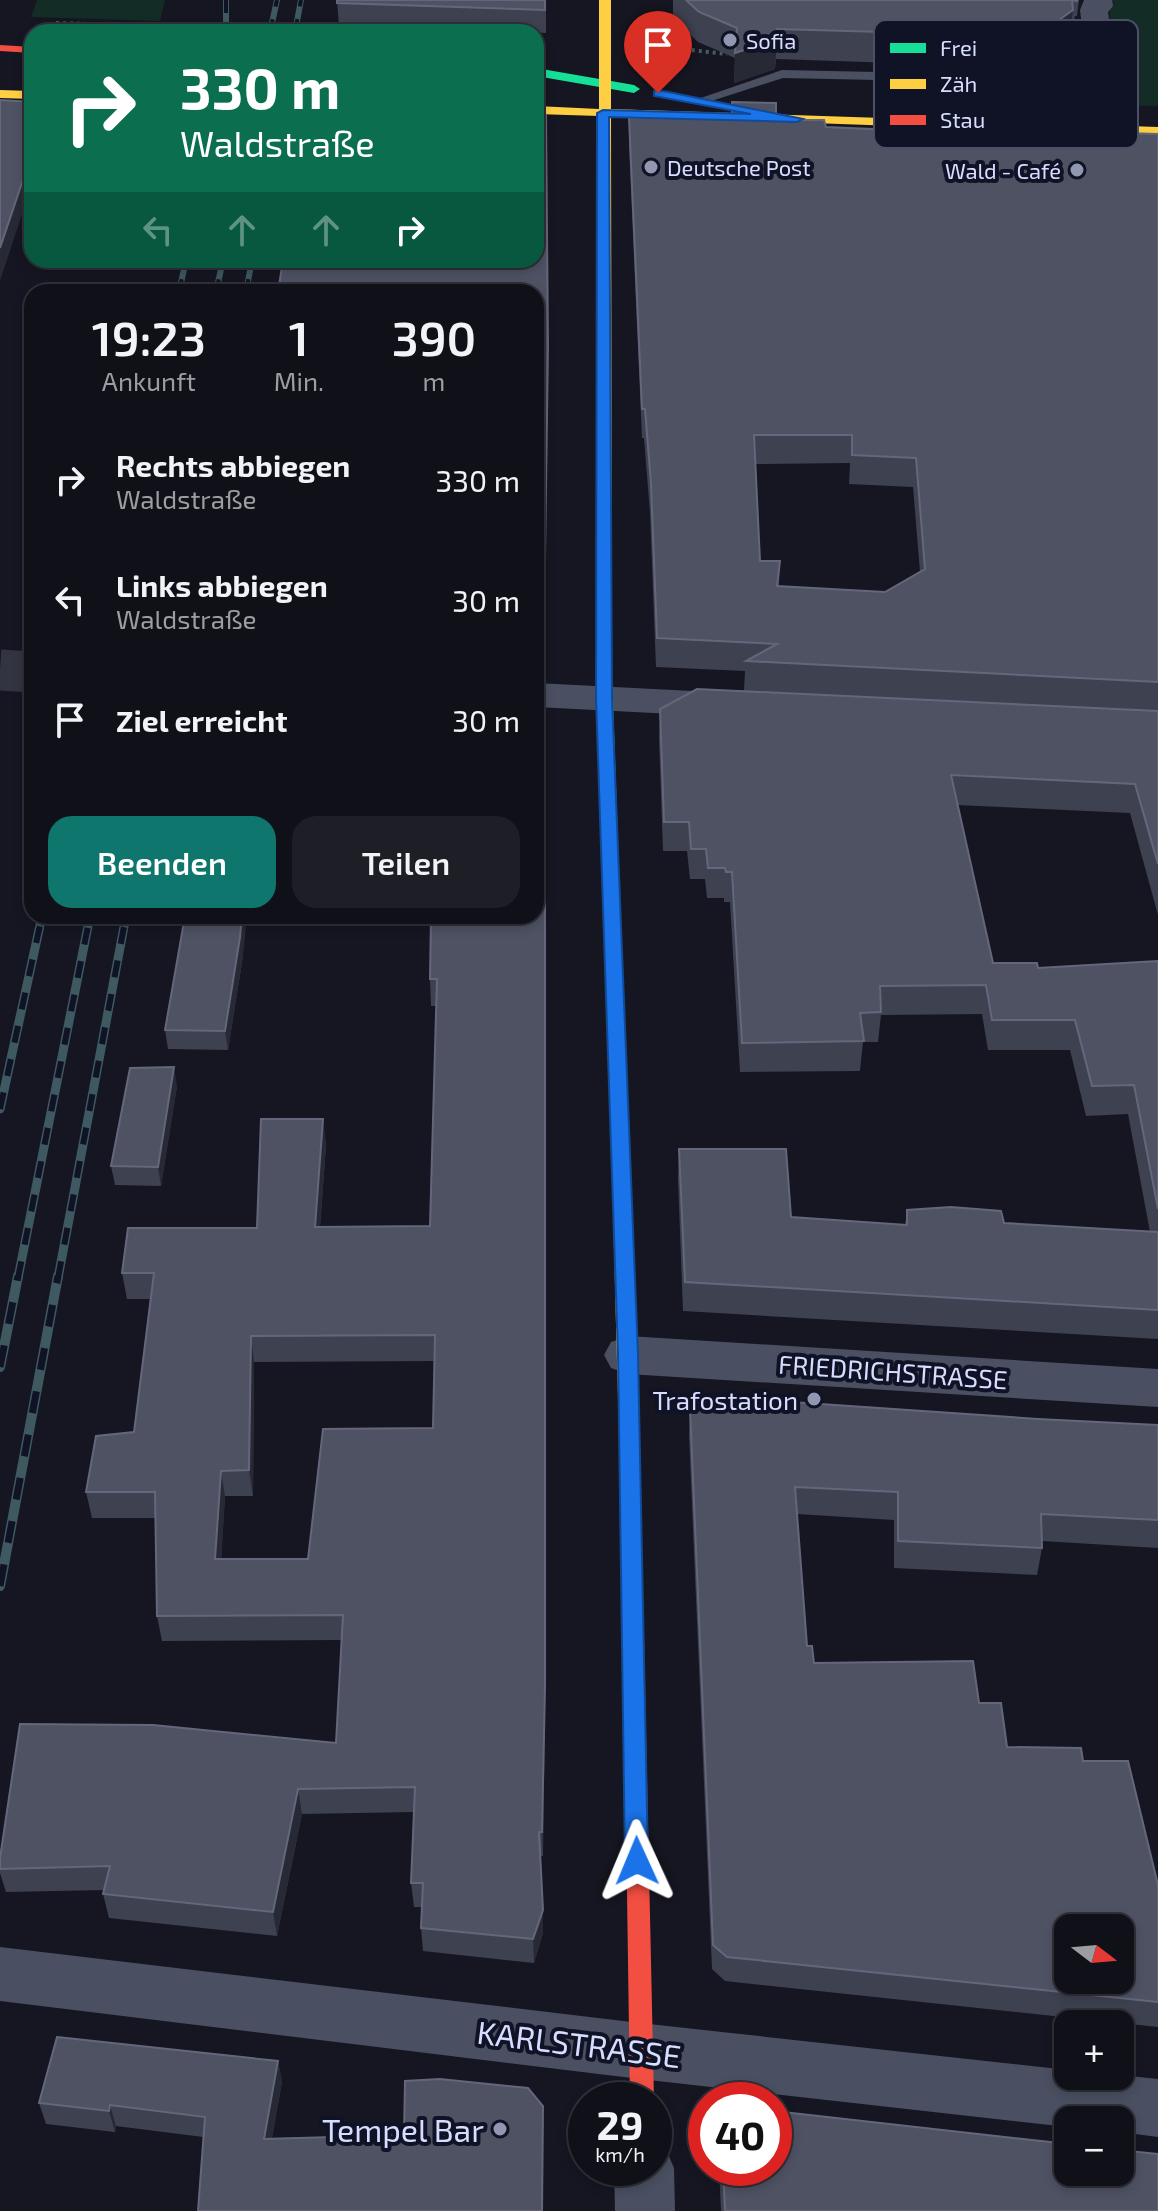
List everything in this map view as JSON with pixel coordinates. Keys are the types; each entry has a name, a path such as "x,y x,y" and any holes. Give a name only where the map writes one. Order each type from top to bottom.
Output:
{"street":[{"path":"605,0 604,698 628,1355 641,2076"},
{"path":"1095,20 1094,10 1099,6 1098,0"},
{"path":"0,48 24,50"},
{"path":"544,73 797,119"},
{"path":"0,94 24,95"},
{"path":"544,110 874,122"},
{"path":"1138,130 1158,131"},
{"path":"544,695 762,706"},
{"name":"FRIEDRICHSTRASSE","path":"628,1355 1158,1388"},
{"name":"KARLSTRASSE","path":"0,1974 641,2076 1158,2108"},
{"path":"644,2186 645,2211"}],"lane":[{"path":"699,101 782,74 874,76"}],"path":[{"path":"66,24 97,24"},
{"path":"637,45 736,56"},
{"path":"662,68 664,47"}],"green space":[{"path":"37,0 165,0 160,21 31,17"},
{"path":"1109,0 1158,0 1158,106 1138,106 1138,20 1110,20"}],"building":[{"path":"337,0 545,0 545,10 337,3"},
{"path":"686,0 1072,0 1073,10 1059,20 874,20 874,32 777,29 777,39 735,53 737,28 699,12"},
{"path":"0,100 24,102 24,177 0,248"},
{"path":"732,102 776,103 776,120 824,120 826,127 874,129 874,148 1138,148 1138,133 1158,134 1158,682 746,661 777,644 657,638 651,484 645,409 642,409 629,118 732,117","holes":["754,435 852,435 852,455 916,458 925,569 885,592 777,586 780,561 760,561"]},
{"path":"546,115 548,346 544,629 544,284 279,284 282,268 544,268"},
{"path":"697,689 1158,711 1158,864 1135,784 951,775 993,963 1037,963 1038,968 1158,961 1158,1209 1134,1085 1092,1086 1075,1020 992,1020 986,985 880,986 881,1012 860,1013 864,1041 742,1043 732,872 726,872 725,868 708,868 706,849 691,849 689,822 664,822 660,709"},
{"path":"545,700 545,1685 542,1832 539,1832 543,1910 533,1939 421,1928 423,1883 411,1883 415,1787 298,1789 273,1912 103,1894 110,1866 0,1869 20,1724 153,1725 336,1743 343,1615 157,1616 155,1492 86,1492 96,1436 134,1432 154,1273 122,1273 128,1228 257,1228 261,1119 323,1119 315,1227 430,1226 437,979 430,979 431,924 544,924","holes":["435,1335 433,1428 323,1429 308,1559 215,1559 221,1471 249,1470 251,1336"]},
{"path":"184,924 241,924 225,1031 165,1030"},
{"path":"174,1067 158,1167 111,1166 130,1068"},
{"path":"679,1149 786,1149 791,1217 907,1225 907,1210 951,1207 1001,1211 1004,1223 1158,1232 1158,1310 685,1282"},
{"path":"705,1396 1158,1425 1158,1520 1041,1514 1042,1548 898,1541 898,1492 795,1487 807,1646 812,1646 814,1663 973,1661 979,1703 1001,1703 1007,1747 1081,1748 1083,1761 1128,1761 1158,1885 1158,2002 1081,1994 1134,1994 1134,1914 1054,1914 1054,1991 727,1957 713,1945 690,1409"},
{"path":"57,2037 278,2061 264,2139 404,2135 405,2081 440,2079 528,2088 543,2106 542,2211 198,2211 205,2117 110,2105 109,2111 39,2103"},
{"path":"792,2113 1054,2142 1054,2186 1134,2186 1134,2151 1158,2154 1158,2211 725,2211 724,2186 792,2186"}],"tunnel":[{"path":"0,670 24,672"}],"railway":[{"path":"226,0 226,24"},
{"path":"272,24 277,0"},
{"path":"296,24 301,0"},
{"path":"181,284 184,268"},
{"path":"218,284 221,268"},
{"path":"248,284 250,268"},
{"path":"0,1109 40,924"},
{"path":"18,1278 88,924"},
{"path":"58,1278 124,924"},
{"path":"0,1367 18,1276"},
{"path":"0,1586 58,1276"}],"traffic: fast":[{"path":"544,73 634,89"},
{"path":"604,673 621,1175"}],"traffic: slow":[{"path":"604,673 605,0"},
{"path":"0,94 24,95"},
{"path":"544,110 874,121"},
{"path":"1138,130 1158,131"},
{"path":"621,1175 632,1547"}],"traffic: jam":[{"path":"0,48 24,50"},
{"path":"632,1547 642,2082"}],"place":[{"name":"Sofia","path":"730,40"},
{"name":"Deutsche Post","path":"651,167"},
{"name":"Wald - Café","path":"1077,170"},
{"name":"Trafostation","path":"814,1399"},
{"name":"Tempel Bar","path":"500,2129"}],"route":[{"path":"637,1861 628,1355 604,698 603,113 797,119 658,93"}]}
